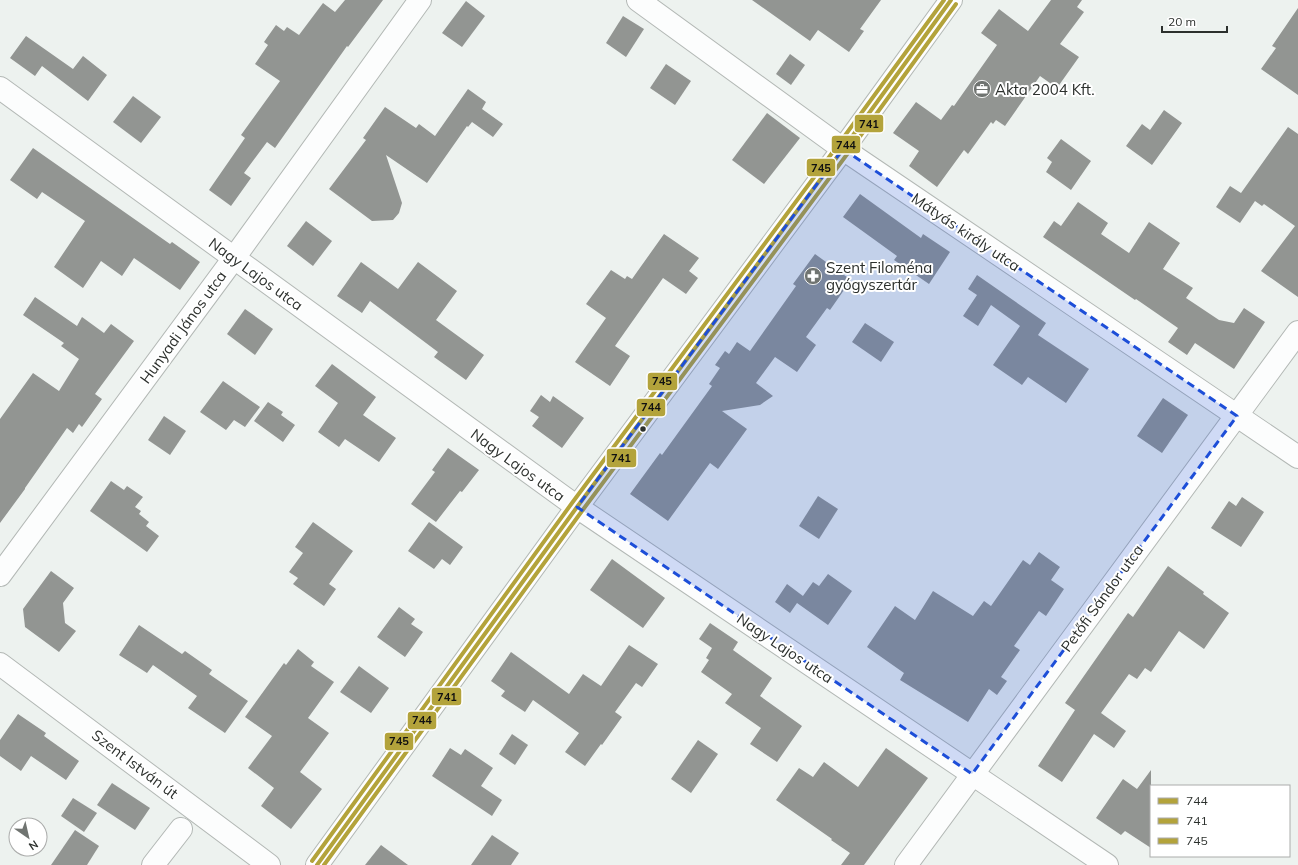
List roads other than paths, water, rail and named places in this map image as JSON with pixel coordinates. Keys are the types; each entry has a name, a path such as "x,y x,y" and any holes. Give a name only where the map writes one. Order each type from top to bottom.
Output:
{"street":[{"name":"Hunyadi János utca","path":"0,575 234,258 420,0"},
{"name":"Mátyás király utca","path":"638,0 843,149 1298,457"},
{"path":"317,865 577,507 843,149 951,0"},
{"name":"Nagy Lajos utca","path":"0,88 577,507 1107,865"},
{"name":"Petőfi Sándor utca","path":"906,865 1298,332"},
{"name":"Szent István út","path":"0,664 269,865"},
{"path":"152,865 181,829"}],"place":[{"name":"Akta 2004 Kft.","path":"982,89"},
{"name":"Szent Filoména gyógyszertár","path":"813,276"}]}
